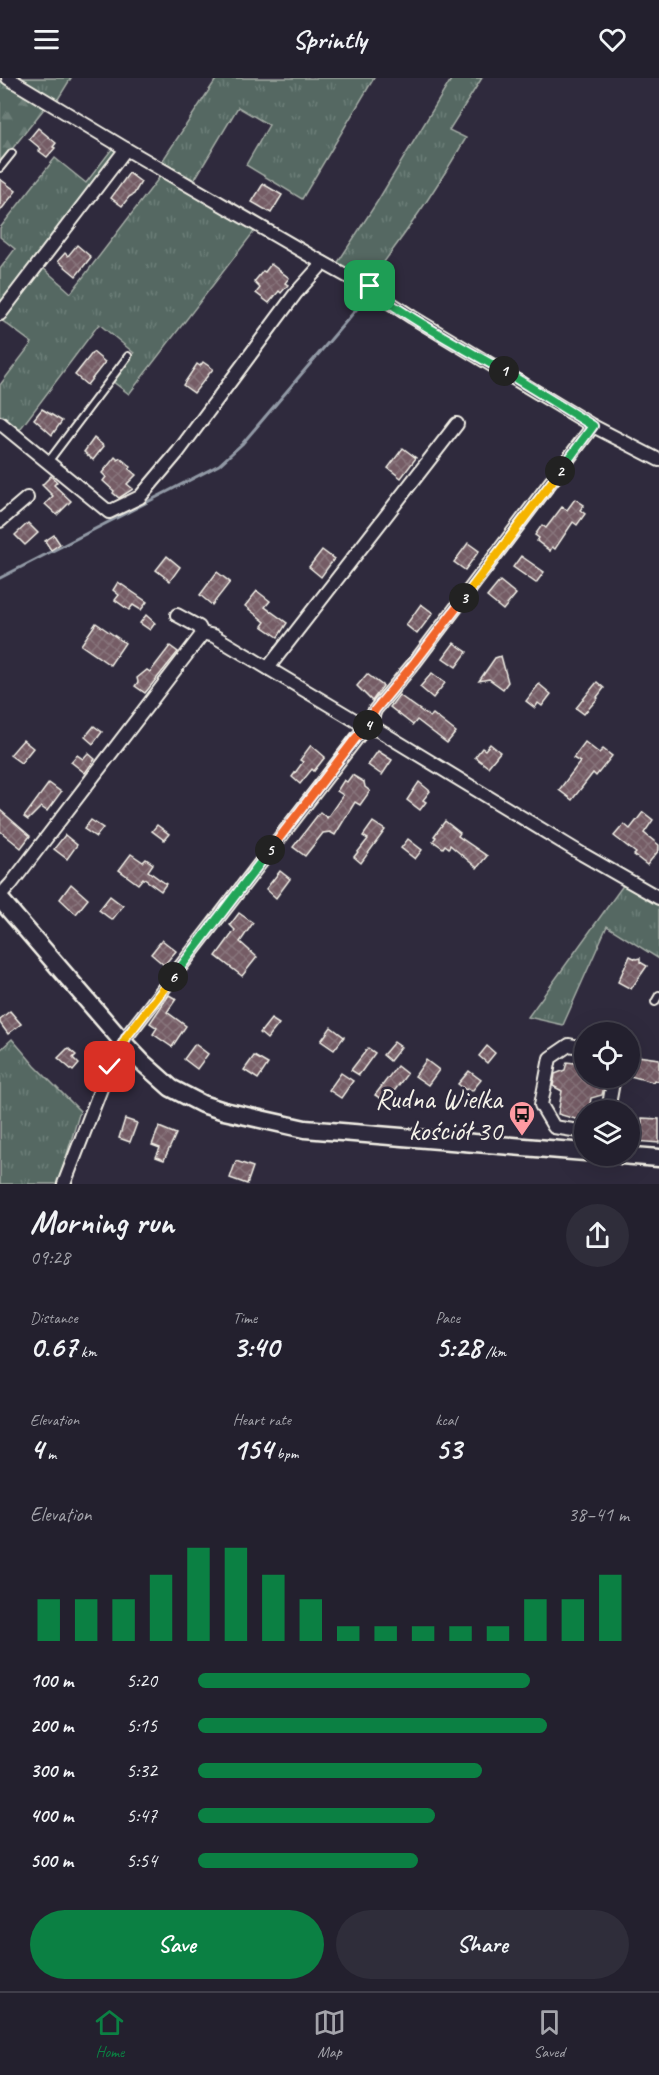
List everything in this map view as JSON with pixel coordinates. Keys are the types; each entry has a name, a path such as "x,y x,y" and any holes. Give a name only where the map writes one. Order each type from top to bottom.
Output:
{"street":[{"path":"8,78 323,263 370,286 375,293 412,317 593,426 659,460"},
{"path":"0,314 126,149"},
{"path":"0,423 109,512 140,497 178,452 296,293 323,263"},
{"path":"268,668 457,424"},
{"path":"64,1184 105,1078 123,1042 355,739 368,728 375,710 415,662 593,426"},
{"path":"0,521 27,498"},
{"path":"177,615 199,627 202,633 214,636 368,728 378,730 659,898"},
{"path":"202,633 0,897 123,1042 159,1079 185,1096 224,1111 305,1129 574,1151"},
{"path":"574,1046 569,1045 550,1058 541,1105 555,1127 574,1131"},
{"path":"567,1150 570,1130"},
{"path":"640,1156 659,1158"}],"lane":[{"path":"0,168 12,153"},
{"path":"48,462 128,356"},
{"path":"655,1002 659,995"}],"green space":[{"path":"16,78 71,78 55,104"},
{"path":"217,78 374,78 302,199 246,165 269,125 238,107 192,184 159,166"},
{"path":"452,78 482,78 449,130 466,138 443,176 368,283 335,267 377,202"},
{"path":"3,79 47,105 0,164 0,83"},
{"path":"115,145 121,150 0,306 0,269 15,249 0,237 0,228 55,158 86,183"},
{"path":"162,174 256,229 129,394 112,381 134,353 99,324 18,432 0,418 0,385 32,343 0,319 42,267 71,293"},
{"path":"624,884 659,905 659,959 607,926 563,1025 528,1017"},
{"path":"12,1039 35,1066 80,1111 58,1184 0,1184 0,1050"}],"building":[{"path":"38,128 56,143 53,147 55,148 47,157 29,139"},
{"path":"129,173 141,182 134,194 122,206 111,198"},
{"path":"0,179 16,191 0,211"},
{"path":"263,184 282,195 271,213 252,202"},
{"path":"77,245 91,257 76,276 58,261 65,253 68,256"},
{"path":"271,264 289,278 285,283 288,285 281,293 279,291 269,303 256,293 260,288 254,282"},
{"path":"93,352 105,362 87,385 75,375"},
{"path":"203,362 213,369 194,393 183,385 197,364 200,366"},
{"path":"42,409 62,421 52,435 34,419"},
{"path":"94,438 104,446 93,460 84,452"},
{"path":"403,448 416,458 401,478 388,468"},
{"path":"115,457 118,460 120,458 131,467 129,469 136,475 127,484 133,489 119,498 103,481 106,477 102,473"},
{"path":"51,476 57,482 54,485 71,501 57,515 45,504 53,496 42,485"},
{"path":"575,499 584,505 580,510 585,514 577,525 573,522 555,549 552,547 550,551 537,541 539,538 535,535 542,525 546,528 562,507 567,510"},
{"path":"28,523 38,533 25,545 15,535"},
{"path":"54,535 60,544 51,550 45,541"},
{"path":"468,543 479,551 465,570 454,562"},
{"path":"322,550 334,559 321,577 309,567"},
{"path":"167,556 180,567 170,581 156,570"},
{"path":"521,556 544,572 536,583 513,567"},
{"path":"217,572 230,582 212,605 200,595"},
{"path":"500,581 516,594 503,610 487,597"},
{"path":"118,582 147,602 141,610 133,605 129,610 115,600 119,595 113,590"},
{"path":"257,591 270,601 265,607 287,623 278,637 262,626 265,622 245,606"},
{"path":"421,604 433,613 417,634 406,625"},
{"path":"146,615 155,623 150,630 140,623"},
{"path":"96,623 125,643 110,665 81,645"},
{"path":"454,643 467,652 456,667 443,658"},
{"path":"170,646 178,652 145,693 135,686 138,682 137,678 147,670 150,672"},
{"path":"501,656 508,682 503,689 489,679 479,681 495,658"},
{"path":"432,673 445,683 433,698 420,687"},
{"path":"367,674 383,686 372,701 357,686"},
{"path":"597,682 604,688 584,714 576,708"},
{"path":"539,684 551,694 542,706 538,703 535,708 526,701"},
{"path":"399,695 430,717 433,714 456,732 447,743 417,720 413,725 390,707"},
{"path":"94,726 102,732 93,744 85,737"},
{"path":"23,740 33,748 21,763 10,755"},
{"path":"585,742 599,753 603,749 612,756 596,776 593,773 572,800 559,790 580,762 573,758"},
{"path":"490,744 500,752 488,767 475,757 482,748 485,750"},
{"path":"311,745 325,757 300,784 292,777 303,762 300,760"},
{"path":"378,751 392,760 382,775 368,765"},
{"path":"88,753 95,759 85,773 71,762 77,755 83,759"},
{"path":"352,775 364,782 365,787 370,791 360,805 355,802 335,835 330,832 323,833 305,856 293,847 320,812 327,818 343,795 337,791 344,780 347,782"},
{"path":"419,782 430,791 423,800 426,802 420,810 407,800"},
{"path":"49,783 61,792 47,811 41,807 28,820 24,817"},
{"path":"0,810 30,836 21,848 0,831"},
{"path":"643,812 653,820 644,833 659,845 659,850 647,865 614,836 624,824 630,829"},
{"path":"91,820 103,828 96,837 84,829"},
{"path":"445,821 460,833 458,836 487,856 477,868 450,845 449,848 445,845 443,848 433,841"},
{"path":"373,822 385,830 361,863 354,857 368,839 363,836"},
{"path":"157,825 169,834 164,840 152,831"},
{"path":"65,835 77,845 67,859 54,849"},
{"path":"408,839 422,850 415,859 401,848"},
{"path":"131,854 143,862 146,859 153,864 148,871 166,884 161,891 143,878 138,884 119,870"},
{"path":"280,871 290,879 276,898 266,889"},
{"path":"71,884 88,899 76,914 60,899"},
{"path":"110,896 123,906 112,920 99,910"},
{"path":"239,913 253,923 240,942 257,957 242,976 216,956 235,930 230,925"},
{"path":"162,940 176,951 164,965 151,954"},
{"path":"630,956 640,958 640,962 647,966 631,989 618,982"},
{"path":"169,995 176,999 167,1012 186,1026 172,1047 153,1034 157,1028 150,1023"},
{"path":"10,1011 21,1024 8,1034 0,1023 0,1019"},
{"path":"271,1019 279,1024 267,1039 260,1033"},
{"path":"331,1027 344,1037 334,1050 321,1041"},
{"path":"394,1042 401,1047 390,1061 383,1055"},
{"path":"195,1044 208,1054 197,1069 184,1059"},
{"path":"487,1046 495,1053 487,1063 479,1056"},
{"path":"68,1048 76,1055 73,1058 79,1064 73,1071 58,1058"},
{"path":"368,1048 375,1053 359,1075 351,1070"},
{"path":"254,1056 268,1064 258,1079 244,1070"},
{"path":"640,1056 659,1059 659,1081 654,1080 653,1082 640,1079"},
{"path":"426,1060 439,1070 428,1085 415,1076"},
{"path":"567,1062 574,1063 574,1088 604,1088 602,1095 591,1100 574,1100 574,1119 558,1114 562,1091 553,1086 555,1074 565,1070"},
{"path":"397,1066 407,1074 386,1102 375,1095"},
{"path":"469,1071 481,1080 472,1091 458,1084"},
{"path":"341,1073 353,1081 341,1098 329,1090"},
{"path":"642,1118 659,1119 659,1143 640,1141 640,1123 642,1123"},
{"path":"125,1119 137,1123 130,1142 119,1138"},
{"path":"159,1127 176,1134 164,1160 156,1157 160,1148 152,1145"},
{"path":"236,1161 253,1167 247,1184 230,1178"}],"waterway":[{"path":"0,578 219,465 242,444 366,298"}],"place":[{"name":"Rudna Wielka kościół 30","path":"522,1137"}],"route":[{"path":"110,1067 127,1036 355,739 368,728 375,710 415,662 593,426 412,317 375,293 370,286"}]}
